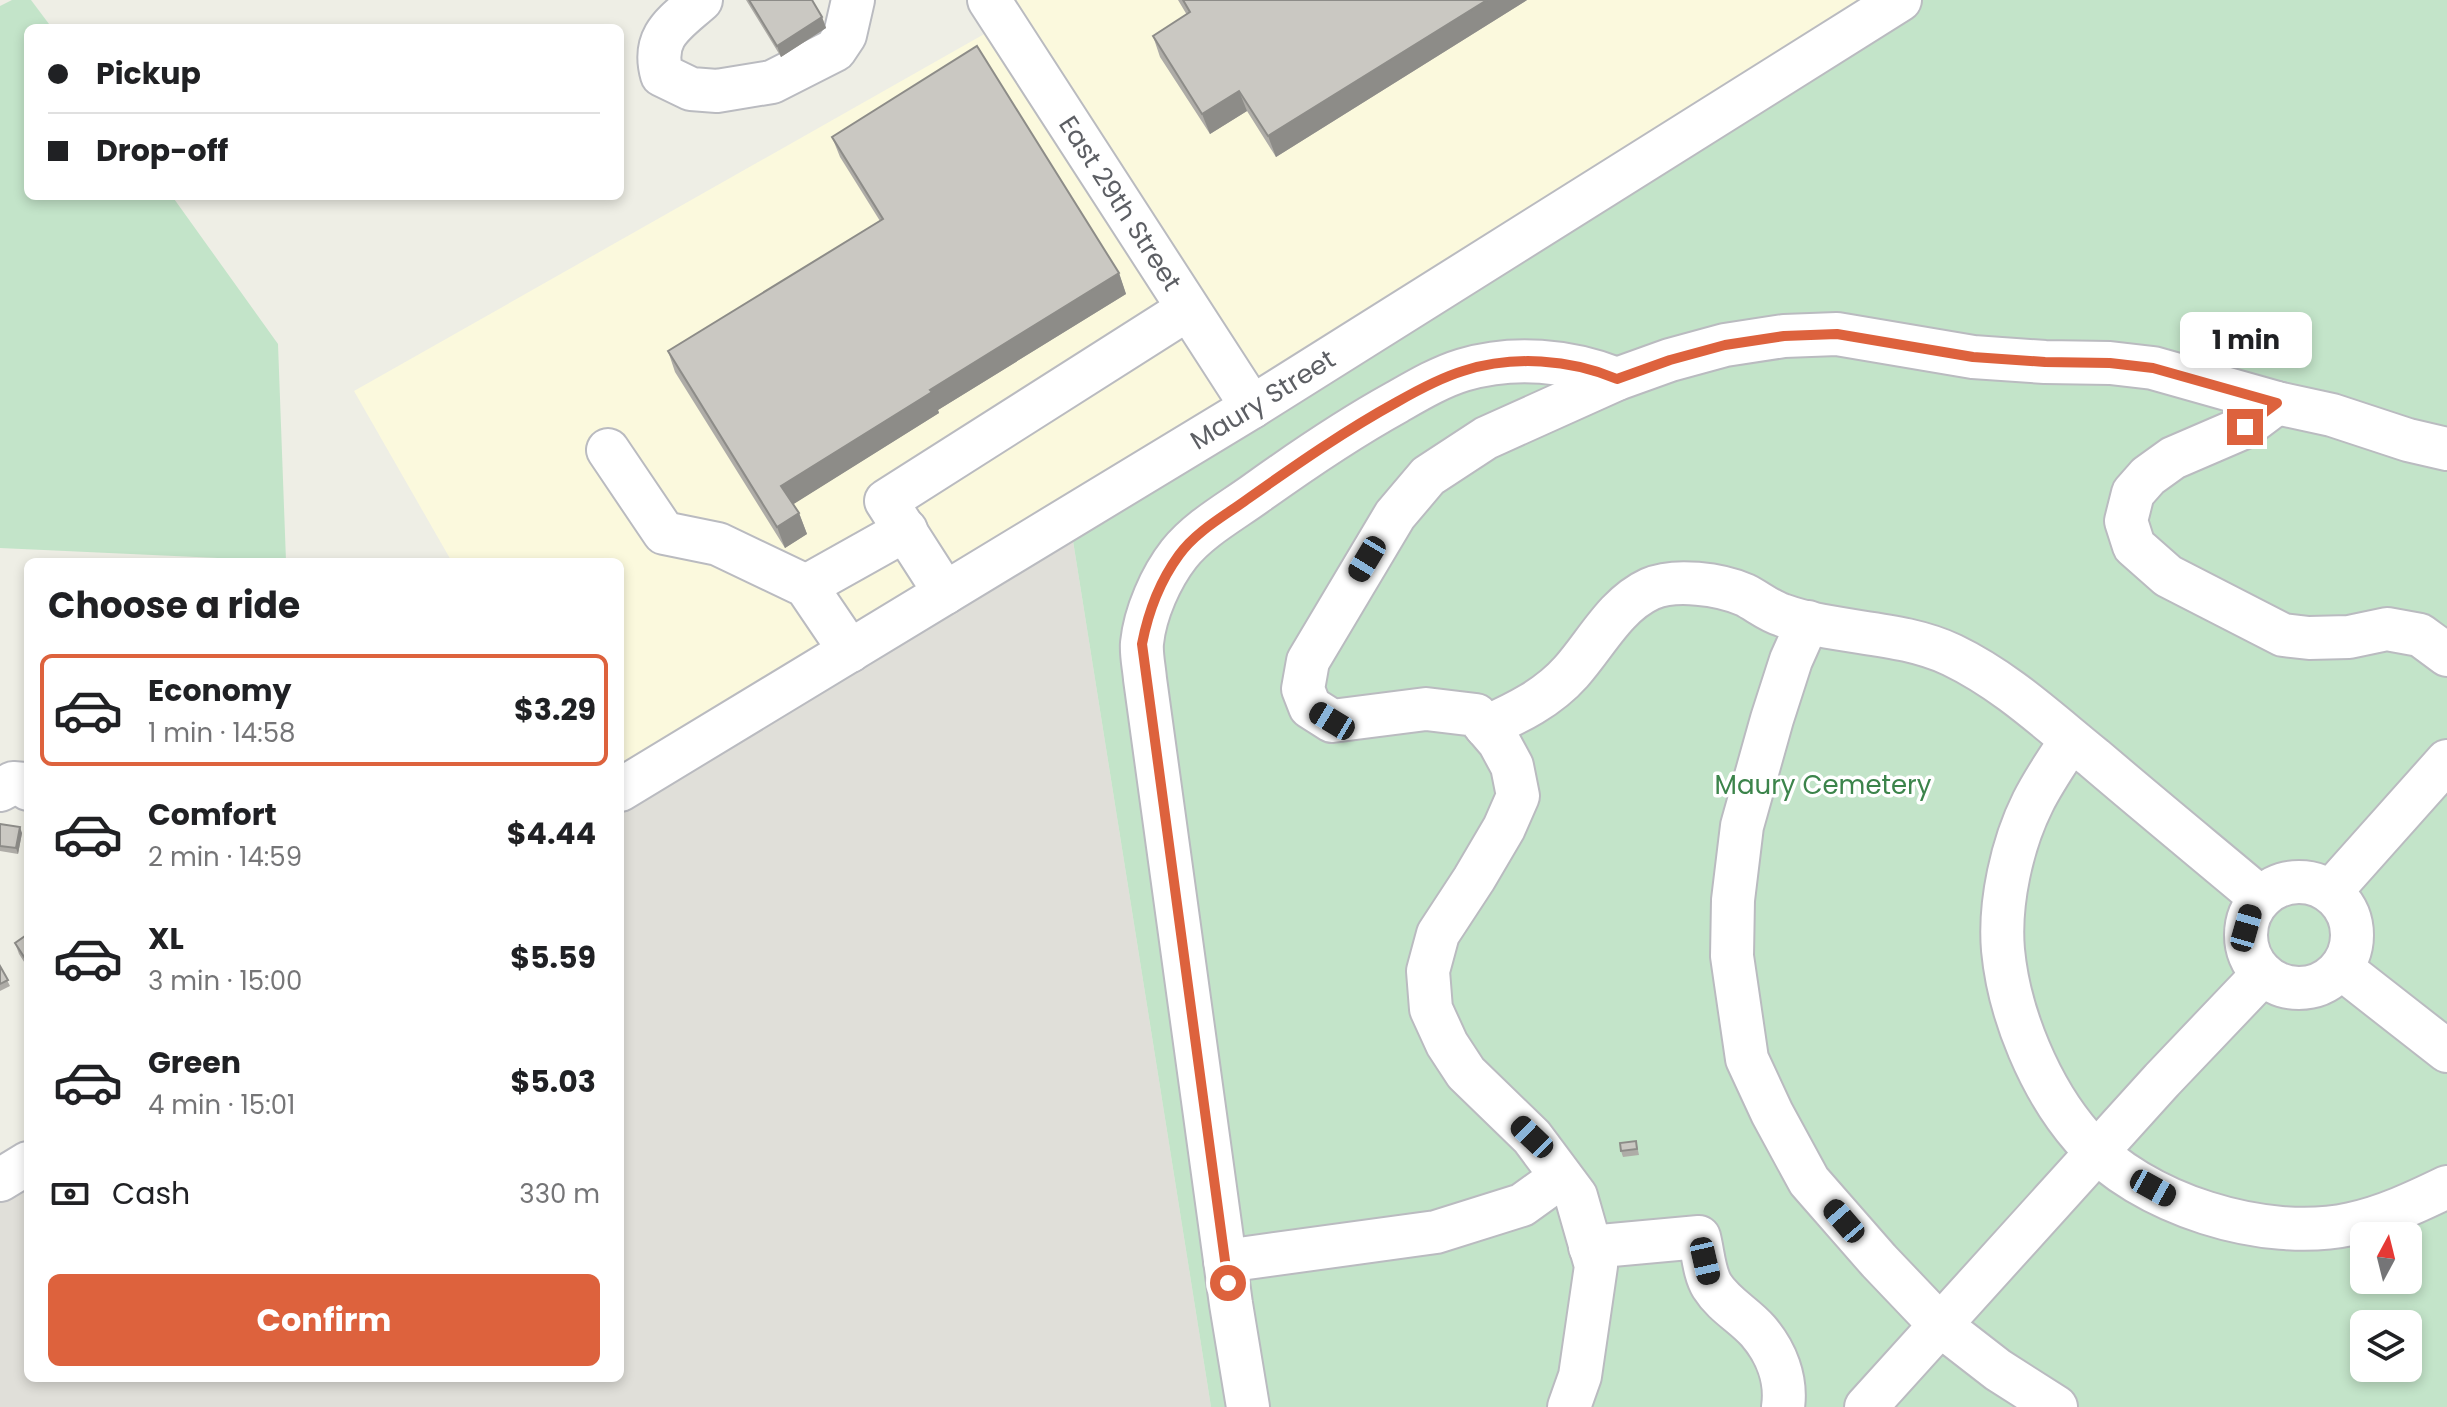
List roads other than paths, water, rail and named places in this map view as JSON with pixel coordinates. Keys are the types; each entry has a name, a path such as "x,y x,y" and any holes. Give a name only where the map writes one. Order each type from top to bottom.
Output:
{"street":[{"path":"701,0 667,30 657,57 662,75 691,89 717,91 772,82 835,50 845,35 853,0"},
{"name":"East 29th Street","path":"989,0 1252,407"},
{"name":"Maury Street","path":"624,788 1252,407 1900,0"},
{"path":"945,593 886,501 1188,309"},
{"path":"1569,1407 1580,1376 1596,1266 1576,1196 1532,1137 1466,1073 1447,1044 1431,1009 1428,971 1438,934 1504,828 1518,796 1512,766 1499,742 1476,715 1426,709 1332,721 1310,707 1303,689 1308,661 1395,515 1428,476 1486,438 1617,379 1670,360 1725,345 1784,336 1837,334 1973,357 2153,368 2447,449"},
{"path":"1248,1407 1225,1261 1143,656 1147,620 1161,584 1180,553 1212,524 1362,422 1424,387 1463,370 1506,362 1588,367 1617,379"},
{"path":"2277,403 2245,427 2173,458 2148,476 2133,493 2126,521 2134,546 2168,576 2283,635 2349,637 2387,629 2420,635 2447,655"},
{"path":"608,450 664,533 718,544 806,586 850,651"},
{"path":"806,586 906,530"},
{"path":"1486,727 1520,712 1546,695 1570,673 1627,602 1652,588 1677,584 1713,587 1743,594 1780,615 1912,642 1950,654 2001,681 2261,898"},
{"path":"1808,622 1791,660 1742,826 1733,900 1732,956 1747,1059 1809,1181 1879,1261 1940,1325 1998,1370 2056,1407"},
{"path":"2071,740 2031,804 2019,838 2005,908 2003,948 2018,1022 2056,1099 2082,1137 2130,1176 2185,1205 2205,1214 2268,1226 2310,1228 2348,1225 2380,1216 2447,1187"},
{"path":"2331,891 2447,761"},
{"path":"0,790 13,783 24,784"},
{"path":"2293,882 2311,883 2331,891 2350,917 2353,935 2350,953 2341,968 2327,981 2312,987 2294,988 2278,984 2263,974 2252,961 2247,936 2251,912 2261,898 2276,887 2293,882"},
{"path":"2341,968 2447,1051"},
{"path":"1866,1407 2097,1151 2263,974"},
{"path":"0,1180 24,1165"},
{"path":"1225,1261 1436,1232 1522,1205 1561,1177"},
{"path":"1590,1247 1699,1237 1711,1284 1726,1304 1757,1331 1772,1352 1782,1373 1785,1392 1783,1407"}],"park label":[{"name":"Maury Cemetery","path":"1823,785"}]}
